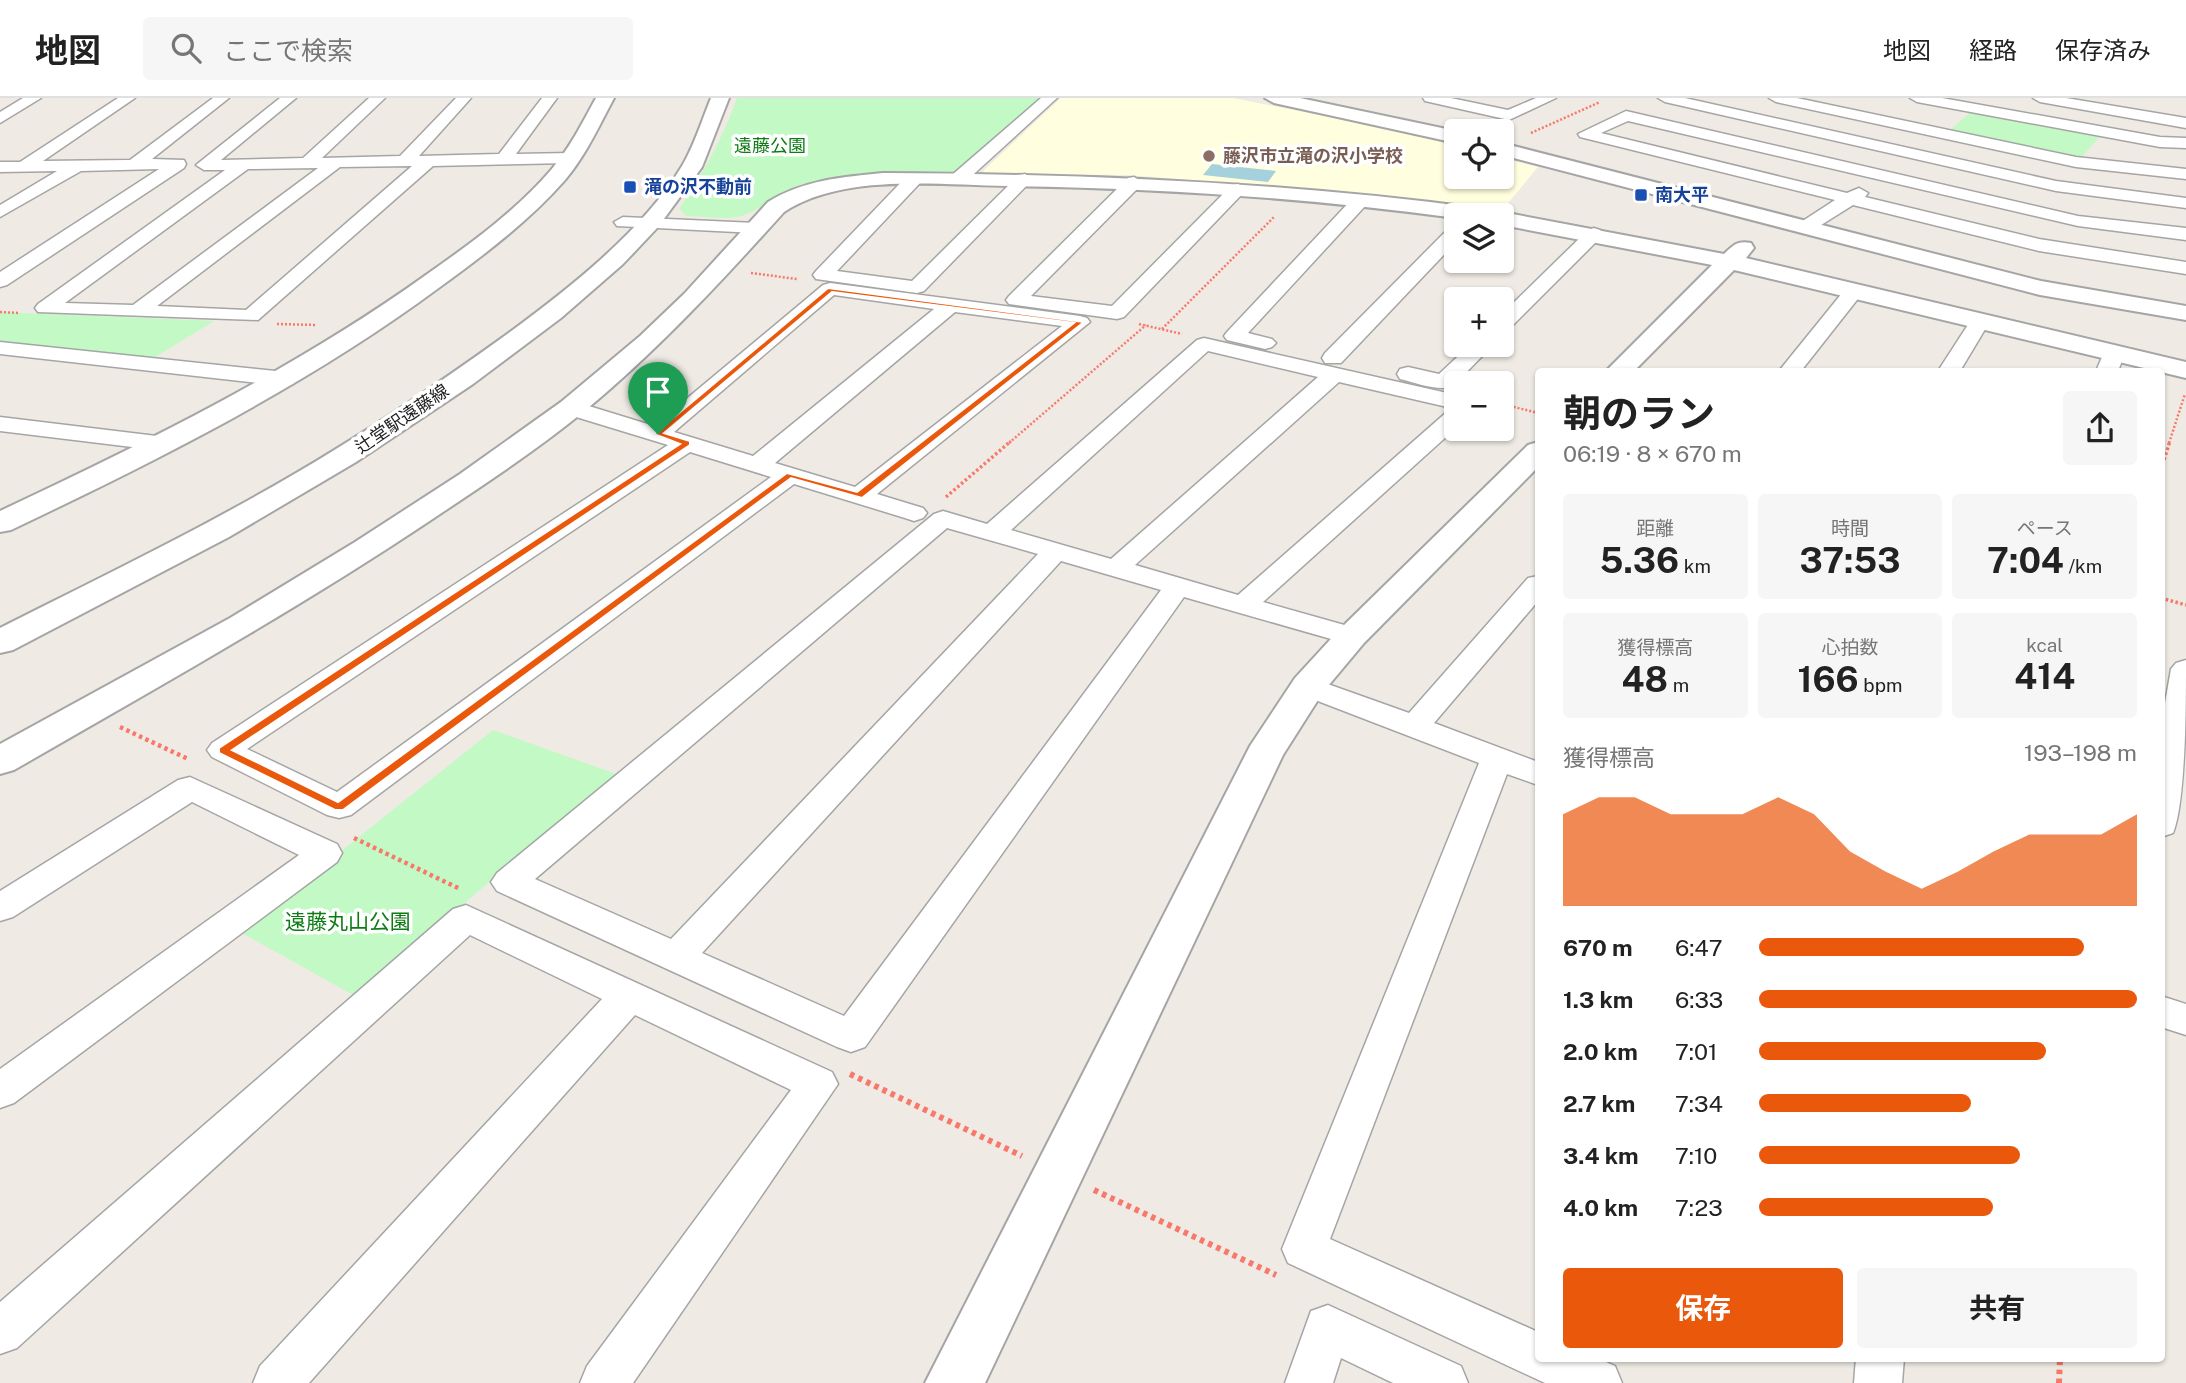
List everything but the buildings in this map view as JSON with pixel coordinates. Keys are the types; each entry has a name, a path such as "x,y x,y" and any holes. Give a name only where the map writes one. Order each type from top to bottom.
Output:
{"street":[{"path":"0,118 34,98"},
{"path":"25,166 128,98"},
{"path":"134,165 222,98"},
{"path":"289,98 204,165 571,158"},
{"path":"307,163 378,98"},
{"path":"405,161 464,98"},
{"path":"503,160 550,98"},
{"path":"5,518 165,444 285,379 367,327 458,262 539,194 571,158 606,98"},
{"name":"辻堂駅遠藤線","path":"0,642 218,530 346,456 463,378 552,313 615,259 683,138 700,98"},
{"name":"辻堂駅遠藤線","path":"0,617 131,552 271,476 408,394 494,333 636,222 692,167 720,98"},
{"path":"958,179 1050,98"},
{"path":"1275,98 1444,134"},
{"path":"1430,98 1509,115 1549,98"},
{"path":"1665,98 2097,193 2186,203"},
{"path":"1776,98 2076,162 2186,174"},
{"path":"1917,98 2160,142 2186,144"},
{"path":"2040,98 2186,123"},
{"path":"1586,134 1626,116 2078,221 2186,234"},
{"path":"1586,134 2039,245 2186,268"},
{"path":"1804,228 1950,135"},
{"path":"1514,152 2040,288 2186,313"},
{"path":"244,164 45,308 251,316 428,161"},
{"path":"138,311 335,163"},
{"path":"0,167 178,164 0,281"},
{"path":"0,212 78,166"},
{"path":"914,179 823,275 917,287 1025,179"},
{"path":"0,761 242,625 471,480 571,408 693,299 776,207 808,190 854,181 914,179 1134,182 1238,188 1444,211"},
{"path":"1134,182 1016,300 1117,313 1238,188"},
{"path":"1361,200 1234,336 1444,398"},
{"path":"1622,368 1772,220"},
{"path":"1514,221 1594,234 1854,291 1980,321 2111,362 2186,370"},
{"path":"636,222 757,228"},
{"path":"1514,314 1594,234"},
{"path":"1116,568 1333,366 1444,244"},
{"path":"658,434 830,289 1080,322 859,496"},
{"path":"1792,368 1854,291"},
{"path":"757,465 951,305"},
{"path":"1951,368 1980,321"},
{"path":"992,533 1204,344 1444,382 1470,357"},
{"path":"0,348 285,379"},
{"path":"571,408 914,513"},
{"path":"0,424 165,444"},
{"path":"1243,605 1444,427"},
{"path":"687,443 223,750 339,807 790,475"},
{"path":"954,1383 1211,857 1264,755 1308,686 1352,636 1535,455"},
{"path":"1178,586 851,1037 509,882 943,519 1116,568 1352,636"},
{"path":"676,957 1056,551"},
{"path":"1414,727 1535,587"},
{"path":"2165,800 2186,669"},
{"path":"1308,686 1535,773"},
{"path":"1497,758 1304,1249 1535,1352"},
{"path":"0,908 190,788 325,853 0,1091"},
{"path":"0,1332 466,918 818,1084 604,1383"},
{"path":"276,1383 629,995"},
{"path":"2165,1012 2186,1020"},
{"path":"1309,1383 1328,1327 1444,1383"},
{"path":"1878,1383 1880,1362"}],"path":[{"path":"1525,136 1609,98"},
{"path":"1509,115 1586,134"},
{"path":"1161,329 1297,194"},
{"path":"945,497 1146,326"},
{"path":"2165,457 2186,392"},
{"path":"1514,407 1535,411"},
{"path":"2165,599 2186,605"},
{"path":"2059,1383 2060,1362"}],"shaded area":[{"name":"藤沢市立滝の沢小学校","path":"1061,98 1233,98 1376,126 1444,143 1444,189 1514,189 1514,161 1538,167 1508,203 1444,203 1444,209 1380,196 1256,185 1127,175 986,174 983,171"}],"green space":[{"name":"遠藤公園","path":"737,98 1042,98 956,172 878,174 830,179 798,186 742,216 686,216 679,209 711,156"},
{"path":"1973,110 2102,134 2080,159 1948,132"},
{"path":"0,312 214,321 152,359 0,341"},
{"name":"遠藤丸山公園","path":"493,730 616,774 355,996 240,932"}],"water":[{"path":"1212,164 1276,171 1268,182 1203,175"}],"place":[{"name":"藤沢市立滝の沢小学校","path":"1209,156"},
{"name":"滝の沢不動前","path":"630,187"},
{"name":"南大平","path":"1641,195"}],"route":[{"path":"830,289 1080,322 859,496 790,475 339,807 223,750 687,443 658,434 830,289"}]}
